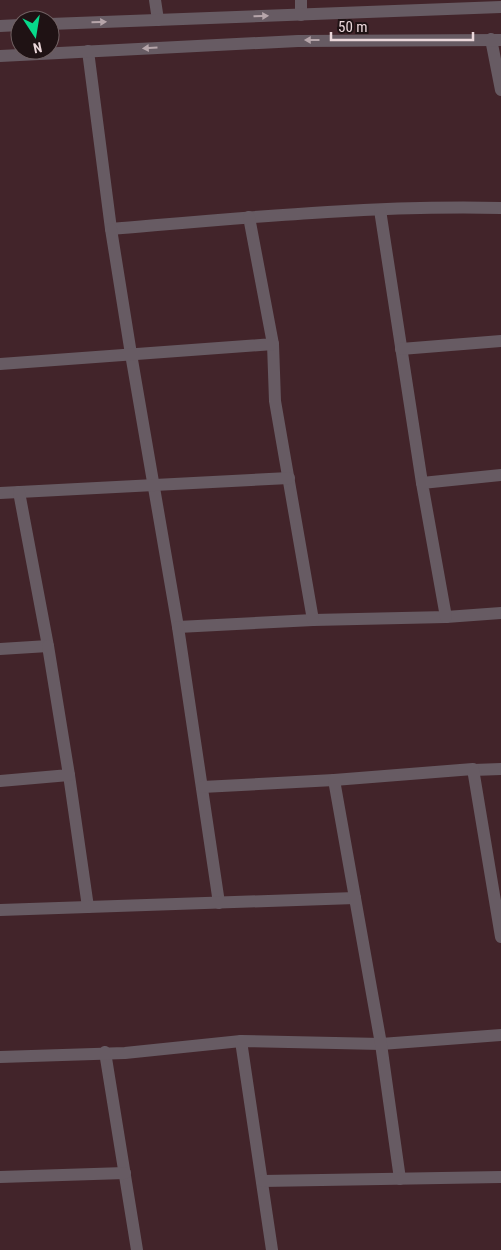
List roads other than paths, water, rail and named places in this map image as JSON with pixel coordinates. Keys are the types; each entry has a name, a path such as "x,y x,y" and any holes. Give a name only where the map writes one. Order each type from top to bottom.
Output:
{"street":[{"path":"155,0 158,20"},
{"path":"301,0 302,14"},
{"path":"60,24 501,7"},
{"path":"0,56 298,40 496,40 501,90"},
{"path":"88,51 111,229 178,627 219,902"},
{"path":"111,229 249,217 434,207 501,208"},
{"path":"380,210 422,483 446,617"},
{"path":"249,217 273,344 275,401 313,620"},
{"path":"401,348 501,341"},
{"path":"0,364 273,344"},
{"path":"422,483 501,476"},
{"path":"0,493 289,478"},
{"path":"19,492 48,646 88,907"},
{"path":"178,627 313,620 501,614"},
{"path":"0,649 48,646"},
{"path":"202,787 501,768"},
{"path":"473,770 497,884 501,937"},
{"path":"0,781 69,775"},
{"path":"334,780 381,1044 400,1179"},
{"path":"0,910 355,898"},
{"path":"0,1057 105,1052 125,1053 240,1041 381,1044 501,1035"},
{"path":"240,1041 272,1250"},
{"path":"105,1052 137,1250"},
{"path":"0,1177 125,1173"},
{"path":"262,1181 501,1177"}]}
